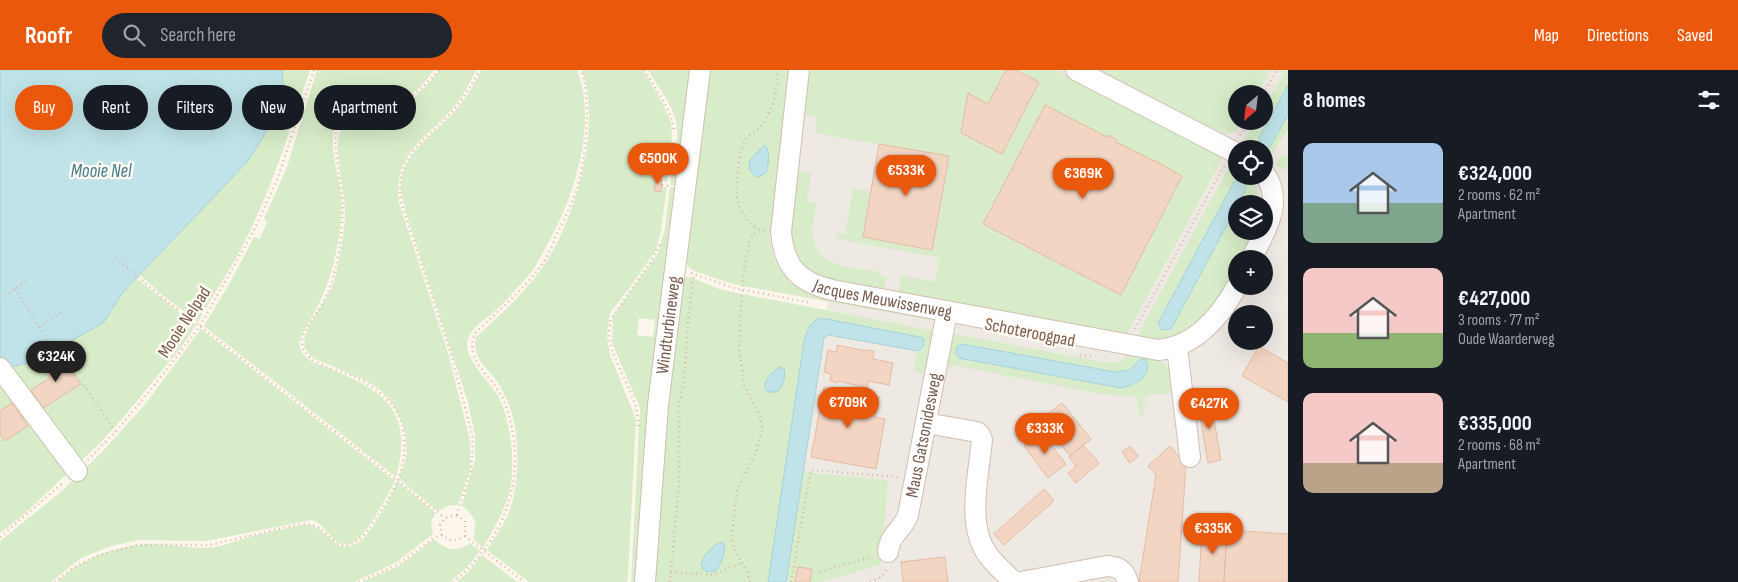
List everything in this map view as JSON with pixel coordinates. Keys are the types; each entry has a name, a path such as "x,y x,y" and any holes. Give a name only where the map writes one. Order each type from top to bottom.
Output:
{"street":[{"name":"Windturbineweg","path":"645,582 658,405 684,269 700,70"},
{"name":"Jacques Meuwissenweg","path":"799,70 780,232 785,256 790,265 803,278 810,283 832,290 1126,345 1158,350 1177,347"},
{"path":"1076,70 1228,149"},
{"path":"1256,250 1269,223 1274,199 1270,185"},
{"path":"1190,457 1177,347 1192,339 1214,320 1232,295"},
{"name":"Maus Gatsonidesweg","path":"888,552 890,540 905,524 908,515 948,312"},
{"path":"0,368 77,471"},
{"path":"926,422 977,432 980,435 982,440 975,516 977,533 984,548 996,564 1014,582"},
{"path":"1020,582 1106,566 1117,566 1125,573 1128,582"}],"path":[{"name":"Mooie Nelpad","path":"0,537 77,471 116,432 200,326 254,230 277,180 314,70"},
{"path":"56,582 73,568 96,556 137,545 209,545 300,524 314,525 324,530 337,544 344,546 354,544 377,518 398,481 404,457 403,430 397,411 380,392 366,383 308,356 302,346 302,339 328,292 341,240 343,194 335,145 335,133 345,120 358,115 381,111 401,103 424,87 438,70"},
{"path":"457,515 471,471 473,438 452,358 402,205 400,180 408,158 456,106 471,87 479,70"},
{"path":"453,582 469,568 496,532 508,508 516,460 511,426 503,400 495,385 472,353 471,341 476,332 523,288 546,259 564,219 576,189 584,151 587,106 584,78 581,70"},
{"path":"645,70 668,110 672,120 674,137"},
{"path":"778,70 771,110 764,122 745,140 742,148 736,194 745,216 758,230 780,232"},
{"path":"1268,85 1277,70"},
{"path":"1126,345 1228,163"},
{"path":"667,194 668,186"},
{"path":"750,582 734,549 732,540 738,486 755,454 763,429 759,414 744,385 739,347 742,290 749,242 753,234 758,230"},
{"path":"638,429 638,420 629,391 610,342 610,326 611,318 656,252 662,236"},
{"path":"115,258 167,302 445,518"},
{"path":"684,269 694,274"},
{"path":"684,269 742,290 816,304"},
{"path":"670,582 679,484 680,404 684,382 689,310 694,274"},
{"path":"0,299 27,280"},
{"path":"15,289 56,354"},
{"path":"39,327 62,312"},
{"name":"Schoteroogpad","path":"1078,354 1095,357"},
{"path":"84,385 116,432"},
{"path":"791,582 811,470 914,479"},
{"path":"457,515 465,521 465,536 457,541 448,540 442,535 440,525 445,518 457,515"},
{"path":"359,582 397,565 433,538 442,535"},
{"path":"465,536 524,582"},
{"path":"820,572 888,552"},
{"path":"671,572 714,575 742,563"}],"shaded area":[{"path":"720,70 1288,70 1288,582 821,582 888,480 803,473 828,302 733,284 706,275"}],"green space":[{"path":"282,70 310,70 304,88 304,85 283,85"},
{"path":"317,70 434,70 416,90 416,85 314,85 314,130 335,130 333,149 341,193 341,218 339,236 327,286 303,332 300,347 303,354 309,359 365,385 390,406 397,420 401,435 401,454 396,477 204,326 254,237 260,239 267,222 264,219 287,167 298,130 304,130 304,112"},
{"path":"440,70 476,70 454,107 413,149 401,172 398,186 399,203 449,356 470,441 470,470 458,505 451,505 438,511 399,479 406,457 406,438 397,411 386,395 369,382 315,359 306,350 304,344 308,328 332,286 341,248 345,211 338,148 340,132 342,130 416,130 416,95"},
{"path":"481,70 577,70 583,92 585,116 584,140 579,165 572,189 553,234 530,274 501,305 477,326 468,339 467,347 473,362 500,400 508,423 512,450 512,477 507,500 483,548 473,539 475,524 473,516 462,506 475,460 475,435 468,402 405,210 401,191 405,167 411,157 454,112 473,87"},
{"path":"582,70 643,70 662,102 671,123 672,135 667,182 664,182 663,176 655,176 654,192 662,191 663,187 667,187 660,236 656,250 610,313 607,336 610,355 636,419 628,576 627,582 529,582 487,550 504,524 512,505 517,474 517,446 516,432 509,405 496,380 478,356 475,344 476,337 508,308 531,283 550,255 563,231 573,205 587,148 588,93"},
{"path":"648,70 692,70 677,185 670,185 677,142 675,118 667,99"},
{"path":"708,70 791,70 770,236 773,256 777,265 788,279 812,295 935,318 936,321 733,284 691,269 684,261"},
{"path":"808,70 1056,70 1221,155 1222,159 1127,334 898,293 901,275 935,282 940,258 838,239 836,233 845,234 853,188 871,192 863,237 932,250 949,157 815,133 817,117 803,114"},
{"path":"1097,70 1270,70 1262,85 1228,85 1228,130 1237,130 1225,135"},
{"path":"1286,70 1288,70 1288,85 1273,112 1273,92"},
{"path":"1288,115 1288,130 1273,152 1273,142"},
{"path":"267,130 290,130 256,219 241,249 198,322 139,274 248,161"},
{"path":"1250,130 1263,130 1259,138 1261,140 1244,140"},
{"path":"1283,153 1288,156 1288,170 1275,166"},
{"path":"1228,168 1228,185 1244,185 1239,195 1228,195 1228,217 1171,329 1228,223 1228,240 1249,240 1246,250 1228,250 1228,282 1226,286 1196,326 1176,338 1160,342 1136,338"},
{"path":"795,171 811,173 807,201 817,203 812,229 816,248 830,261 839,265 880,272 881,276 886,277 884,290 845,284 823,278 809,270 800,259 794,246 791,216"},
{"path":"1246,185 1255,185 1258,195 1243,195"},
{"path":"670,187 676,187 636,582 631,582 640,408 612,343 613,316 658,253 665,228","holes":["639,318 655,320 653,337 637,335"]},
{"path":"690,277 719,289 737,293 935,331 928,375 914,372 917,351 829,335 823,340 803,472 888,480 881,565 821,582 653,582 666,403 684,278"},
{"path":"136,278 196,325 182,346 99,444 22,516 0,533 0,372"},
{"path":"201,329 395,481 364,532 354,542 343,544 334,539 320,524 311,520 207,541 140,540 111,546 81,558 51,582 0,582 0,541 62,491 102,452 147,402"},
{"path":"954,334 1109,363 1119,362 1128,354 1159,360 1167,366 1171,374 1175,393 1146,396 1146,403 1143,403 1144,415 1139,415 1137,396 1123,397 1090,392 952,365 951,369 947,364","holes":["962,344 1115,372 1129,370 1133,365 1142,378 1136,383 1121,388 959,358 956,353 957,347"]},
{"path":"398,482 436,513 431,521 433,534 395,563 354,582 57,582 76,567 98,556 122,548 146,544 198,548 215,547 264,533 307,525 319,529 339,545 345,547 352,546 366,536 372,528"},
{"path":"434,539 447,548 456,549 470,543 480,551 468,566 450,582 362,582 399,566"},
{"path":"482,555 517,582 457,582"}],"water":[{"name":"Mooie Nel","path":"0,70 282,70 283,85 242,85 242,130 267,130 248,161 124,291 103,323 34,361 0,372"},
{"path":"1288,85 1288,115 1273,142 1273,140 1259,140 1263,130 1273,130 1273,112"},
{"path":"764,145 768,153 768,166 766,173 757,177 749,168 750,160"},
{"path":"1232,185 1245,185 1243,195 1228,195 1228,223 1171,329 1162,330 1158,323"},
{"path":"821,318 920,337 924,339 924,343 918,351 829,335 824,338 786,582 768,582 804,341 812,324"},
{"path":"962,344 1115,372 1129,370 1141,359 1146,360 1148,366 1145,375 1141,379 1121,388 959,358 956,353 957,347"},
{"path":"781,367 785,372 782,384 777,392 769,392 765,389 767,379"},
{"path":"722,542 724,544 724,551 720,565 716,571 707,572 701,564 703,560 712,548"}],"building":[{"path":"1006,70 1016,70 1039,82 1002,154 961,133 968,93 988,104"},
{"path":"1045,105 1107,137 1108,135 1117,140 1116,142 1182,176 1121,295 983,224"},
{"path":"879,144 949,156 932,250 863,237"},
{"path":"656,178 662,179 661,192 654,191"},
{"path":"837,345 874,351 873,359 893,363 889,385 868,381 867,388 830,381 831,374 824,372 828,350 836,352"},
{"path":"1257,350 1266,350 1288,363 1288,402 1242,376"},
{"path":"63,357 81,384 43,408 31,390 50,378 44,369"},
{"path":"824,387 879,397 875,417 885,419 876,469 811,457"},
{"path":"1210,397 1221,460 1208,463 1197,399"},
{"path":"12,403 28,426 5,441 0,433 0,411"},
{"path":"1062,403 1091,439 1070,456 1041,419"},
{"path":"1041,432 1066,464 1048,478 1024,446"},
{"path":"1083,445 1099,463 1076,483 1068,473 1076,466 1069,457"},
{"path":"1130,446 1138,456 1130,463 1122,452"},
{"path":"1170,446 1186,465 1178,582 1139,582 1156,475 1148,466"},
{"path":"1044,489 1054,501 1004,545 994,534"},
{"path":"1202,528 1227,530 1224,582 1199,582"},
{"path":"1227,530 1288,534 1288,582 1224,582"},
{"path":"945,557 948,582 903,582 901,562"},
{"path":"798,567 812,569 810,582 795,582"}]}
